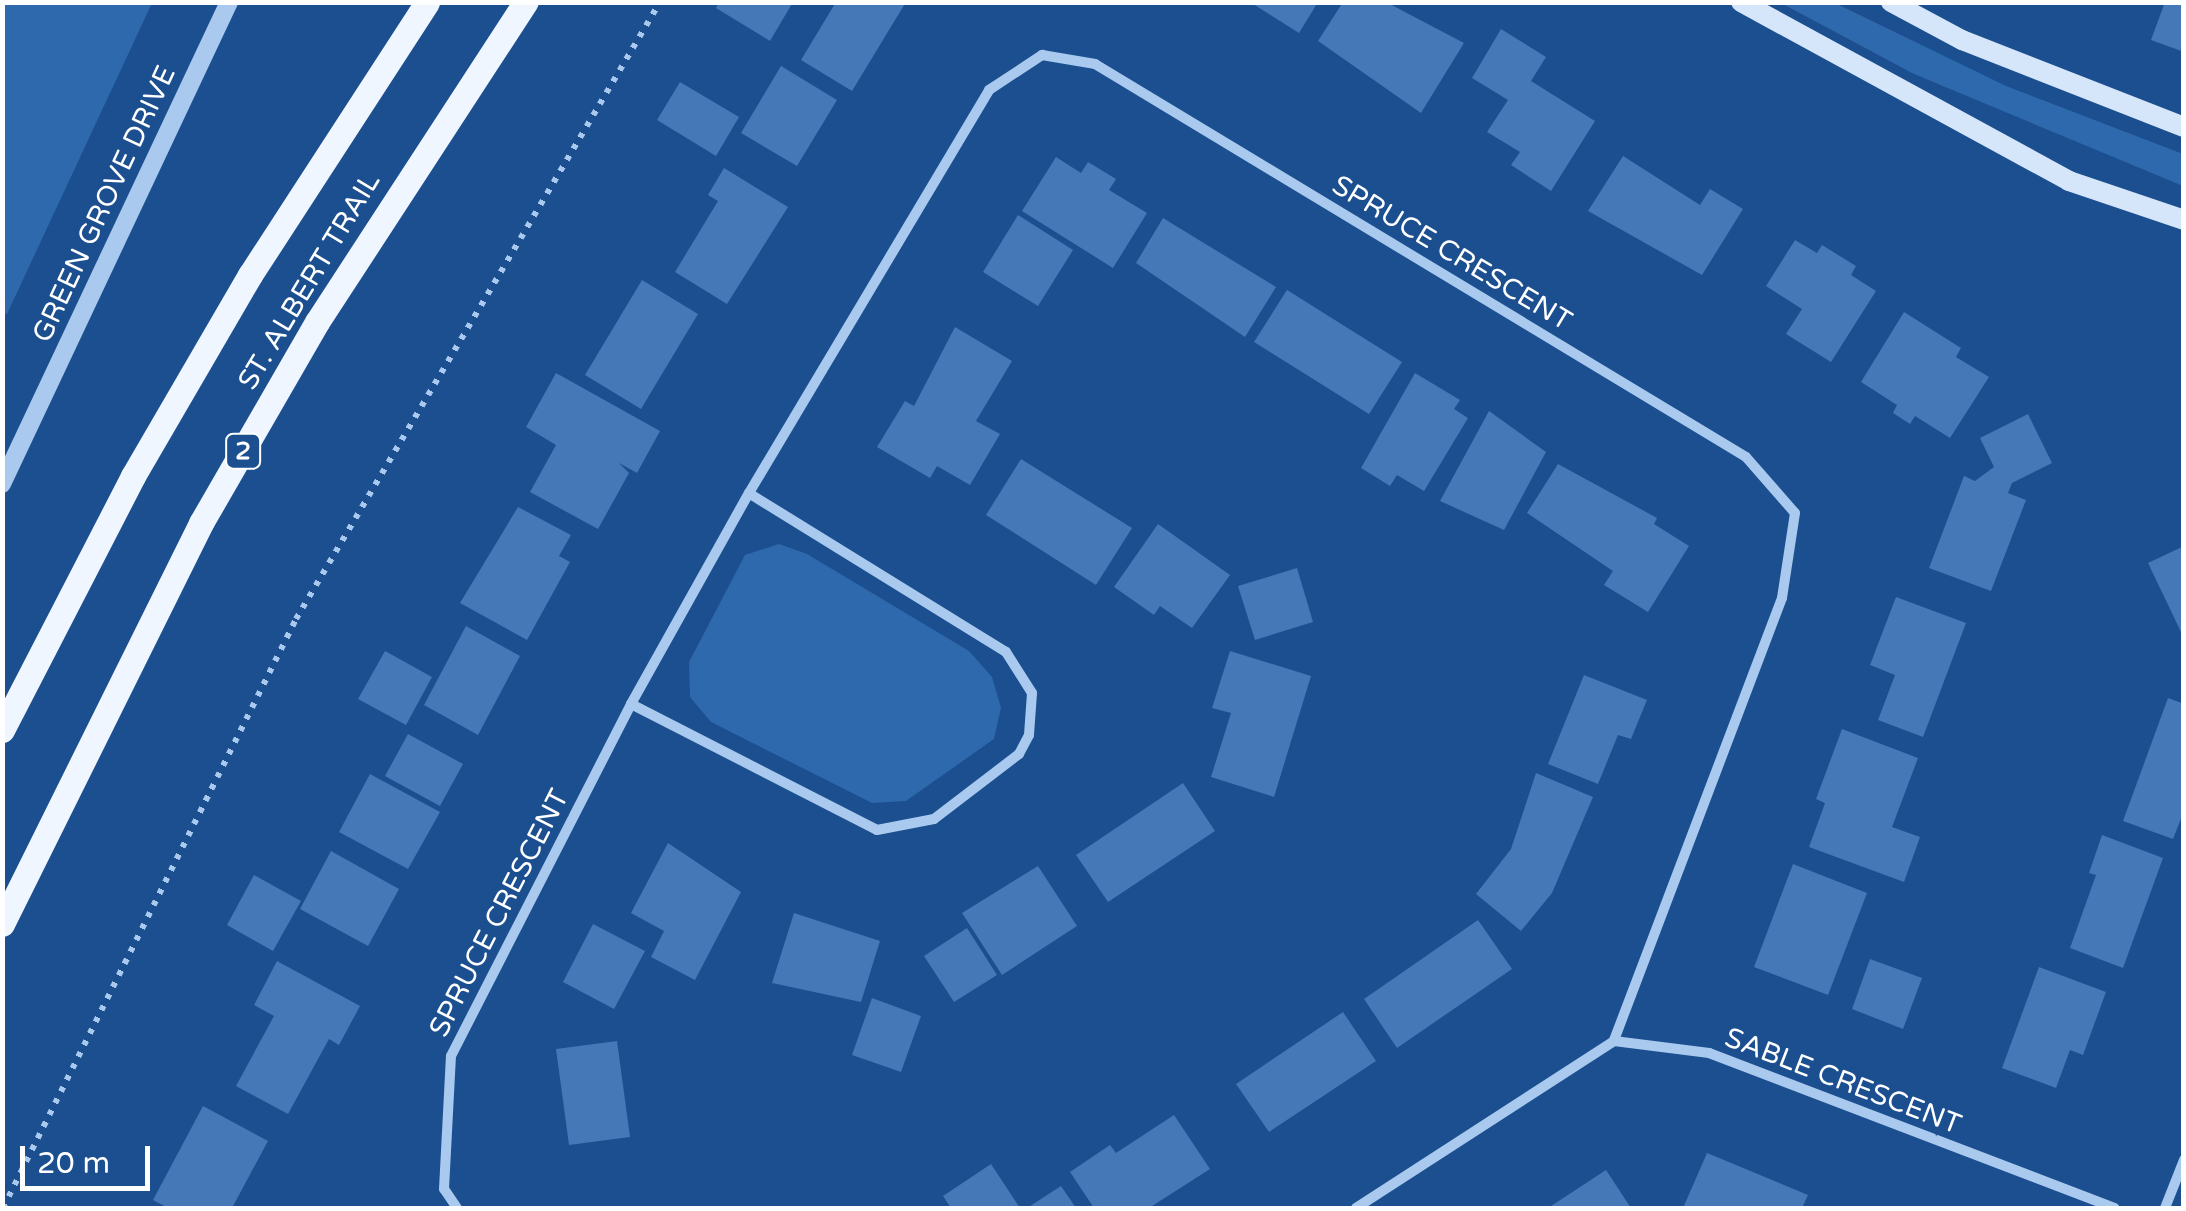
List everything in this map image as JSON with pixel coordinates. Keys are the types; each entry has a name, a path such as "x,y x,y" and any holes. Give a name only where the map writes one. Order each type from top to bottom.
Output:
{"main road":[{"name":"ST. ALBERT TRAIL","path":"2,730 133,476 250,275 427,2"},
{"name":"ST. ALBERT TRAIL","path":"2,924 202,523 399,191 526,2"},
{"path":"1740,2 2069,181 2184,220"},
{"path":"1892,2 1962,40 2184,127"}],"street":[{"name":"GREEN GROVE DRIVE","path":"2,484 229,2"},
{"name":"SPRUCE CRESCENT","path":"457,1208 444,1189 451,1056 631,704 749,493 989,90 1042,55 1095,64 1746,457 1794,513 1782,598 1614,1041"},
{"path":"631,704 877,830 934,819 1020,754 1029,735 1032,693 1006,652 749,493"},
{"path":"1356,1208 1614,1041"},
{"name":"SABLE CRESCENT","path":"1614,1041 1709,1053 2114,1208"},
{"path":"2166,1208 2184,1160"}],"path":[{"path":"3,1208 296,619 660,2"}],"shaded area":[{"path":"2,3 152,3 7,314 2,312"},
{"path":"1781,3 1835,3 2006,86 2183,154 2183,186 1914,74"},
{"path":"779,544 807,554 969,651 992,677 1001,708 994,739 906,801 872,803 711,722 690,697 689,662 745,555"}],"building":[{"path":"719,2 793,2 770,41 716,8"},
{"path":"836,2 906,2 852,91 801,60"},
{"path":"1250,2 1318,2 1299,33"},
{"path":"1343,2 1386,2 1464,43 1421,113 1318,41"},
{"path":"2165,2 2184,3 2184,52 2151,40"},
{"path":"1501,29 1546,57 1531,81 1595,121 1551,191 1511,165 1520,152 1487,132 1508,100 1472,78"},
{"path":"781,66 837,100 797,166 741,133"},
{"path":"680,82 739,117 716,156 657,120"},
{"path":"1623,156 1700,205 1710,189 1743,209 1702,275 1588,211"},
{"path":"1056,157 1081,173 1088,162 1116,179 1109,190 1147,213 1113,268 1022,211"},
{"path":"724,168 788,207 727,304 675,272 718,201 708,195"},
{"path":"1018,215 1073,250 1038,306 983,272"},
{"path":"1163,218 1276,287 1245,337 1136,263"},
{"path":"1795,240 1817,253 1822,245 1856,266 1851,275 1876,291 1831,362 1786,334 1802,309 1766,286"},
{"path":"642,280 698,314 641,409 585,375"},
{"path":"1287,290 1402,362 1369,414 1254,342"},
{"path":"1904,312 1961,348 1956,357 1989,377 1950,438 1915,416 1910,424 1893,413 1897,405 1861,382"},
{"path":"955,327 1012,361 976,421 1000,434 970,485 937,466 930,478 877,447 905,401 914,406"},
{"path":"556,373 660,431 637,473 619,463 629,473 598,529 530,492 556,445 526,427"},
{"path":"1415,373 1460,400 1454,409 1468,418 1424,491 1397,475 1390,486 1361,468"},
{"path":"1489,411 1546,452 1504,530 1440,501"},
{"path":"2028,414 2052,463 2012,483 2008,493 2026,500 1991,591 1929,568 1964,476 1975,481 1994,467 1980,438"},
{"path":"1021,459 1132,528 1096,585 986,515"},
{"path":"1558,464 1657,518 1654,524 1689,546 1648,612 1604,585 1613,571 1527,513"},
{"path":"518,507 571,535 559,556 570,562 527,640 460,603"},
{"path":"1158,524 1230,575 1192,628 1160,606 1154,615 1114,587"},
{"path":"2184,546 2184,630 2181,632 2148,563"},
{"path":"1297,568 1313,622 1255,640 1238,586"},
{"path":"1896,597 1966,623 1923,737 1878,720 1895,675 1870,665"},
{"path":"466,626 520,656 478,735 424,705"},
{"path":"385,651 432,677 406,725 358,699"},
{"path":"1230,651 1311,676 1274,797 1211,777 1231,713 1212,708"},
{"path":"1584,675 1647,700 1631,739 1618,735 1598,784 1548,764"},
{"path":"2168,698 2184,704 2184,811 2173,839 2123,821"},
{"path":"1842,729 1918,758 1892,827 1920,837 1904,882 1809,847 1825,803 1816,799"},
{"path":"408,734 463,764 440,806 385,776"},
{"path":"1536,773 1593,797 1552,893 1521,931 1476,894 1511,849"},
{"path":"370,774 440,812 408,869 339,832"},
{"path":"1183,783 1215,831 1108,902 1076,855"},
{"path":"2102,835 2163,858 2123,968 2070,948 2096,875 2089,873"},
{"path":"668,843 741,892 695,980 651,957 664,931 631,913"},
{"path":"331,851 399,889 368,946 300,909"},
{"path":"1793,864 1867,893 1828,995 1754,967"},
{"path":"1038,866 1077,926 1002,975 962,913"},
{"path":"254,875 301,901 273,951 227,925"},
{"path":"794,913 880,941 861,1002 772,983"},
{"path":"1478,920 1512,969 1397,1048 1364,999"},
{"path":"593,924 645,951 614,1009 563,982"},
{"path":"967,928 997,975 954,1002 924,956"},
{"path":"1870,959 1922,978 1903,1029 1852,1009"},
{"path":"277,961 360,1006 339,1045 329,1039 288,1114 236,1086 274,1016 254,1005"},
{"path":"2039,967 2106,992 2083,1055 2070,1050 2056,1088 2002,1068"},
{"path":"872,998 921,1016 901,1072 852,1055"},
{"path":"1343,1012 1376,1061 1269,1132 1236,1084"},
{"path":"617,1041 630,1137 569,1145 556,1049"},
{"path":"203,1106 268,1141 232,1208 168,1208 153,1200"},
{"path":"1174,1115 1210,1169 1149,1208 1094,1208 1070,1172 1110,1145 1116,1153"},
{"path":"1707,1153 1808,1195 1802,1208 1683,1208"},
{"path":"991,1164 1020,1208 951,1208 943,1196"},
{"path":"1606,1170 1631,1208 1548,1208"},
{"path":"1061,1186 1076,1208 1027,1208"}]}
